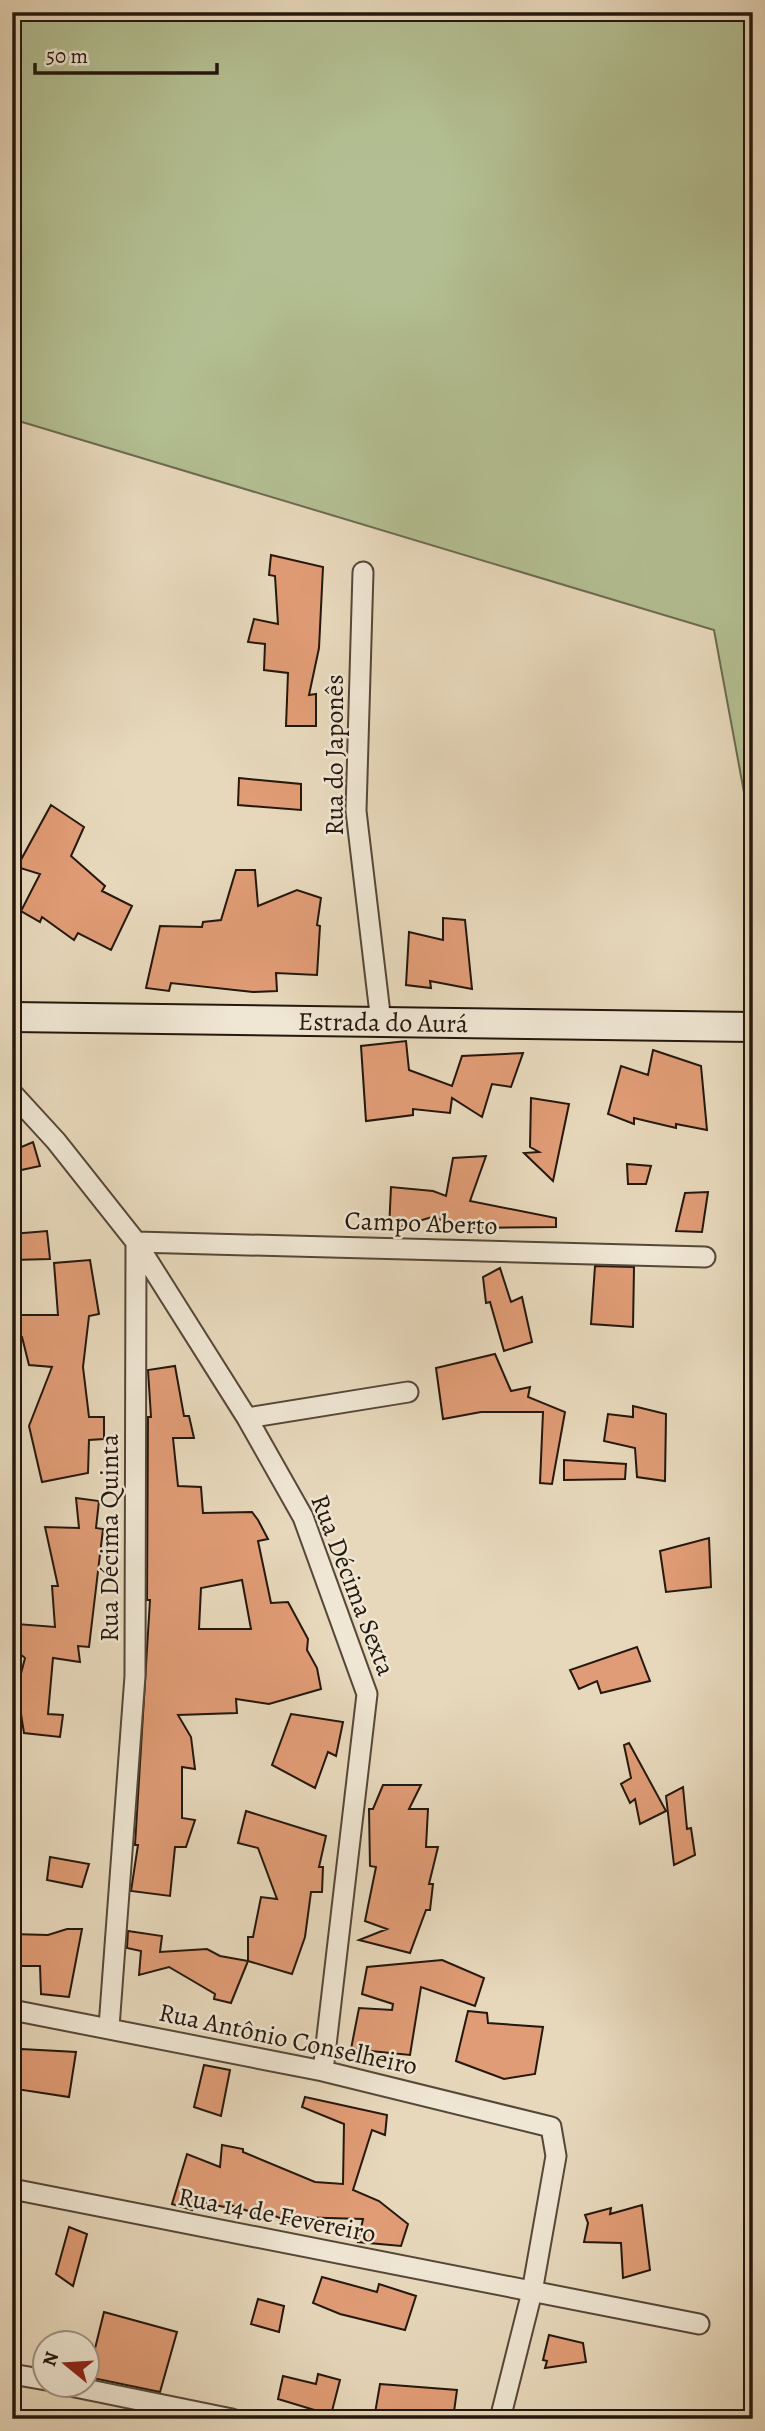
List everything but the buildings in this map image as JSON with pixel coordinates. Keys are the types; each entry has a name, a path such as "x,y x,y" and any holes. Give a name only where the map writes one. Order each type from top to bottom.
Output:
{"street":[{"name":"Rua do Japonês","path":"363,572 356,811 381,1021"},
{"name":"Estrada do Aurá","path":"12,1017 753,1027"},
{"path":"12,1093 57,1142 136,1242"},
{"name":"Campo Aberto","path":"136,1242 705,1257"},
{"name":"Rua Décima Sexta","path":"136,1242 247,1418 303,1517 367,1694 323,2071"},
{"name":"Rua Décima Quinta","path":"109,2027 135,1676 136,1242"},
{"path":"247,1418 408,1392"},
{"name":"Rua Antônio Conselheiro","path":"12,2010 323,2071 551,2127 556,2156 532,2292"},
{"name":"Rua 14 de Fevereiro","path":"12,2189 699,2324"},
{"path":"500,2419 532,2292"},
{"path":"12,2374 32,2378"},
{"path":"102,2392 232,2419"}],"green space":[{"path":"12,12 753,12 753,841 714,630 12,419"}]}
